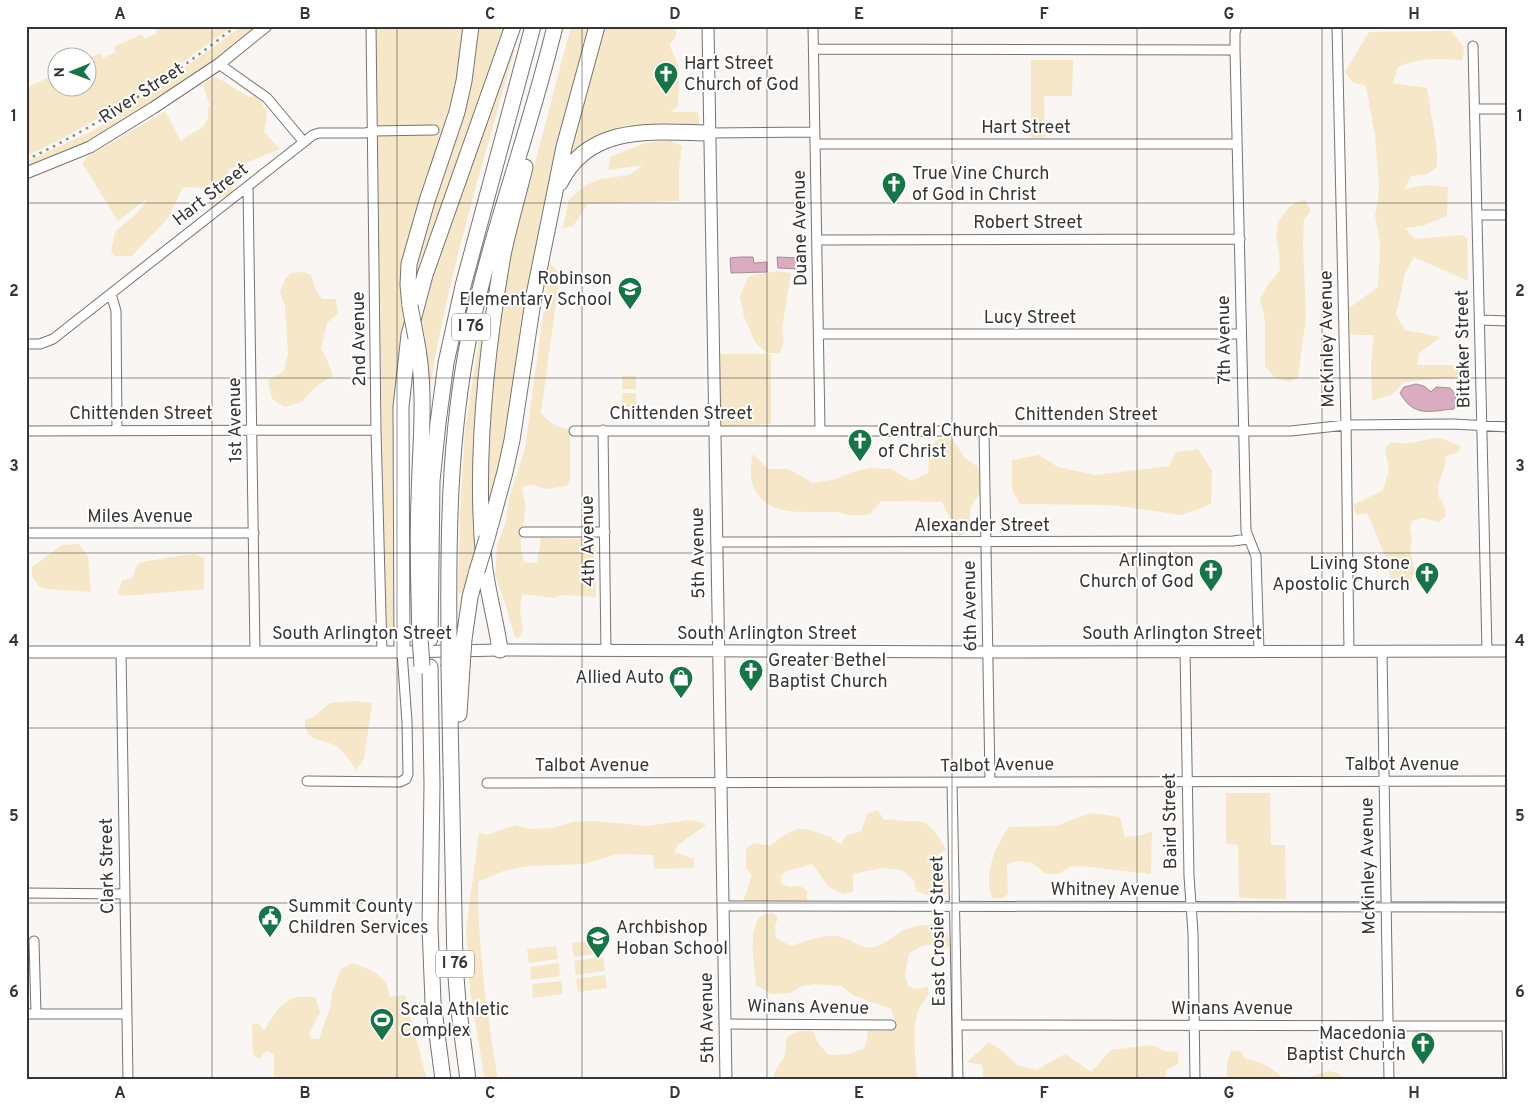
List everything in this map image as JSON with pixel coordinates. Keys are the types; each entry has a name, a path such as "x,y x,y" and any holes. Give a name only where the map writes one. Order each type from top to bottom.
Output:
{"highway":[{"path":"425,638 418,519 421,386 419,353 410,306 408,264 457,112 464,81 471,26"},
{"path":"402,652 401,407 409,335 425,275 512,26"},
{"name":"I 76","path":"443,1080 433,1002 430,927 432,784 425,638 432,481 446,363 463,286 534,26"},
{"path":"456,639 470,598 501,488 512,440 534,295 552,200 564,147 597,26"},
{"path":"500,650 488,591 482,543 481,466 484,399 504,254 535,126 554,30"},
{"name":"I 76","path":"468,1080 455,963 452,836 456,639 448,525 450,482 460,387 469,337 481,287 554,30"},
{"path":"552,200 566,172 581,156 604,140 631,133 709,133"}],"main road":[{"name":"River Street","path":"26,173 90,147 220,64 266,26"},
{"name":"5th Avenue","path":"708,26 726,1080"},
{"name":"South Arlington Street","path":"26,652 402,652 500,650 718,652 1508,651"}],"street":[{"name":"2nd Avenue","path":"371,26 376,430 382,652"},
{"name":"Duane Avenue","path":"813,26 820,430"},
{"name":"7th Avenue","path":"1237,26 1235,50 1246,531 1256,556 1259,651"},
{"name":"McKinley Avenue","path":"1337,26 1349,651"},
{"name":"Bittaker Street","path":"1474,46 1487,651"},
{"path":"814,49 1235,50"},
{"path":"220,64 267,98 303,141"},
{"path":"1475,109 1508,109"},
{"name":"Hart Street","path":"27,344 40,344 53,339 313,135 319,133 434,130"},
{"path":"709,133 815,132"},
{"name":"Hart Street","path":"816,144 1237,144"},
{"name":"1st Avenue","path":"248,187 255,652"},
{"path":"1477,215 1508,215"},
{"name":"Robert Street","path":"817,240 1240,240"},
{"path":"111,294 116,311 117,430"},
{"path":"1480,320 1508,321"},
{"name":"Lucy Street","path":"818,334 1241,334"},
{"name":"Chittenden Street","path":"574,431 1291,431 1346,425 1508,427"},
{"name":"Chittenden Street","path":"26,431 376,430"},
{"name":"4th Avenue","path":"603,430 606,651"},
{"name":"6th Avenue","path":"984,431 990,781"},
{"path":"524,532 605,532"},
{"name":"Miles Avenue","path":"26,533 254,533"},
{"name":"Alexander Street","path":"716,542 1236,542 1248,539"},
{"name":"McKinley Avenue","path":"1382,651 1389,1080"},
{"name":"Clark Street","path":"121,652 128,1080"},
{"path":"307,781 400,782 406,779 408,774 407,722 402,652"},
{"name":"Baird Street","path":"1185,652 1195,1080"},
{"name":"Talbot Avenue","path":"487,783 952,783 990,781 1508,782"},
{"name":"East Crosier Street","path":"952,783 958,1080"},
{"path":"26,893 125,894"},
{"name":"Whitney Avenue","path":"723,906 1508,906"},
{"path":"34,941 31,1014 127,1014"},
{"name":"Winans Avenue","path":"725,1024 891,1025"},
{"name":"Winans Avenue","path":"957,1025 1507,1026"},
{"path":"1507,1026 1508,1080"}],"shaded area":[{"path":"159,26 210,26 212,31 218,26 233,26 162,77 96,120 26,156 26,88 48,78 48,98 98,98 98,54 100,53 103,58 116,52 114,47 142,34 145,39 157,33 156,28"},
{"path":"242,26 259,26 228,52 118,125 73,149 26,167 26,162 96,129"},
{"path":"376,26 466,26 459,82 404,252 401,273 406,321 395,622 390,636 388,636 385,624"},
{"path":"475,26 505,26 414,292 412,272"},
{"path":"571,26 588,26 540,221 508,429 486,519 485,500 491,388 509,262"},
{"path":"603,26 677,26 675,38 669,44 679,67 678,106 671,112 698,112 700,127 633,129 567,163"},
{"path":"1451,31 1464,47 1463,60 1430,59 1405,64 1398,67 1393,83 1427,88 1437,150 1437,167 1427,174 1411,176 1404,189 1427,185 1448,187 1447,216 1422,226 1405,228 1415,239 1461,235 1467,238 1468,281 1414,257 1405,274 1396,315 1405,330 1441,337 1419,353 1417,365 1456,365 1470,371 1459,377 1404,382 1393,394 1372,401 1371,363 1374,335 1355,335 1350,333 1349,308 1378,287 1380,244 1375,216 1379,191 1375,136 1366,86 1352,82 1345,72 1369,32"},
{"path":"515,49 478,177 456,263 429,394 419,326 443,234 512,50"},
{"path":"1031,60 1073,60 1072,96 1044,96 1045,138 1031,138"},
{"path":"215,76 249,97 255,96 260,101 266,112 264,132 280,149 228,170 228,176 234,181 232,193 219,199 206,188 183,187 168,218 132,256 114,256 111,252 115,232 136,214 147,201 145,200 118,221 82,163 87,157 165,111 181,141 200,129 207,121 208,107 210,106 203,85"},
{"path":"669,140 682,146 679,170 679,201 588,204 573,226 563,228 569,199 586,185 601,179 629,175 643,165 608,170 610,157 645,143"},
{"path":"1305,199 1311,211 1304,219 1306,317 1298,377 1290,382 1275,378 1265,366 1265,320 1260,300 1268,285 1280,270 1276,237 1278,222 1290,206"},
{"path":"753,257 754,263 767,262 767,272 731,273 730,258"},
{"path":"777,257 798,258 797,269 778,268"},
{"path":"550,264 560,273 541,413 554,424 570,429 570,481 567,486 547,489 532,485 522,487 526,508 521,551 524,562 537,563 541,538 594,539 596,597 563,595 553,598 522,594 520,610 523,630 518,639 514,635 495,575 497,546 505,524 509,499 525,448"},
{"path":"777,271 791,273 782,329 784,341 780,353 767,353 755,342 744,317 740,296 749,276"},
{"path":"304,272 311,275 316,290 322,299 336,299 338,313 327,323 321,349 333,375 312,390 302,402 285,407 272,399 268,380 284,371 288,353 285,306 280,292 285,279 291,273"},
{"path":"490,292 476,552 462,614 462,593 458,593 465,431 477,352"},
{"path":"717,354 771,354 771,424 719,426"},
{"path":"622,376 636,376 636,389 622,389"},
{"path":"1416,384 1424,386 1431,392 1436,387 1450,388 1456,398 1454,409 1417,410 1405,401 1400,393 1404,387"},
{"path":"622,393 636,393 636,407 622,407"},
{"path":"939,438 953,440 965,458 978,467 982,491 971,506 968,532 960,536 954,533 950,518 942,502 882,501 870,514 860,515 848,515 839,512 792,511 771,506 756,492 752,483 753,454 768,469 788,469 813,483 836,479 852,472 871,468 891,469 911,481 928,473 930,448"},
{"path":"1440,438 1461,446 1458,452 1445,457 1445,466 1438,488 1446,516 1439,522 1422,518 1412,521 1410,552 1415,569 1411,582 1397,586 1390,578 1387,560 1367,513 1356,515 1353,505 1383,490 1389,470 1385,449 1391,442 1410,443"},
{"path":"1198,449 1212,471 1211,504 1182,515 1113,505 1020,504 1012,489 1012,460 1039,455 1058,467 1095,475 1169,466 1176,452"},
{"path":"79,544 88,557 91,592 39,587 32,576 32,567 62,545"},
{"path":"194,554 204,558 204,589 124,596 118,594 122,580 132,579 138,564"},
{"path":"355,701 372,703 364,759 356,770 339,748 312,737 308,733 305,720 313,717 330,703"},
{"path":"1226,793 1270,793 1271,845 1285,845 1286,899 1239,898 1238,845 1226,844"},
{"path":"878,810 884,820 919,821 925,823 935,832 946,849 930,861 933,873 945,881 946,894 927,895 916,891 915,882 902,870 882,868 853,874 853,892 843,894 829,887 812,864 787,871 781,875 781,884 789,887 800,886 807,891 807,901 796,904 743,902 752,875 746,869 746,849 754,843 770,846 785,834 797,829 803,829 827,836 841,844 847,835 861,831 868,813"},
{"path":"1092,813 1120,817 1125,837 1142,835 1152,831 1151,874 1081,866 1070,867 1058,874 1046,874 1032,863 1018,861 1007,864 1008,894 1003,898 993,899 989,881 992,861 999,843 1009,827 1057,826"},
{"path":"688,820 706,825 678,845 674,852 694,859 694,868 654,869 653,855 618,854 584,864 529,866 503,871 478,882 478,907 484,981 498,1080 485,1080 470,991 466,929 479,833 487,835 515,825 529,829 552,828 573,822 595,821 647,826"},
{"path":"772,913 778,917 775,927 776,938 791,946 817,938 838,936 870,948 886,942 908,928 939,924 947,934 951,945 944,949 925,945 914,950 909,954 905,975 908,986 916,989 928,987 929,994 920,1007 914,1032 917,1078 921,1080 774,1080 776,1070 784,1057 788,1036 799,1031 813,1031 818,1043 829,1055 849,1054 865,1048 868,1031 888,1031 895,1020 891,1009 859,997 842,986 815,984 802,986 790,993 771,994 756,985 753,935 758,920 764,915"},
{"path":"601,940 603,953 574,957 572,943"},
{"path":"556,946 558,959 529,963 527,949"},
{"path":"603,957 605,971 576,975 574,961"},
{"path":"353,963 377,974 386,984 389,997 405,995 427,1080 274,1080 274,1054 266,1051 259,1059 253,1054 252,1024 259,1024 264,1031 278,1009 290,1000 297,997 316,998 320,1012 309,1033 311,1039 319,1039 341,969"},
{"path":"559,963 560,976 531,980 530,967"},
{"path":"605,975 607,988 578,992 576,979"},
{"path":"561,981 563,994 533,998 532,984"},
{"path":"989,1042 1004,1052 1017,1065 1036,1070 1065,1054 1091,1072 1111,1050 1152,1045 1164,1051 1178,1052 1178,1064 1166,1070 1165,1080 984,1080 982,1065 967,1062"},
{"path":"1239,1050 1246,1059 1263,1064 1286,1080 1227,1080 1227,1063 1231,1051"},
{"path":"1328,1071 1338,1073 1344,1080 1301,1080"}],"railway":[{"path":"26,160 82,131 135,99 186,64 236,26"}],"place":[{"name":"Hart Street Church of God","path":"666,95"},
{"name":"True Vine Church of God in Christ","path":"894,205"},
{"name":"Robinson Elementary School","path":"630,310"},
{"name":"Central Church of Christ","path":"860,462"},
{"name":"Arlington Church of God","path":"1211,592"},
{"name":"Living Stone Apostolic Church","path":"1427,595"},
{"name":"Greater Bethel Baptist Church","path":"751,692"},
{"name":"Allied Auto","path":"681,699"},
{"name":"Summit County Children Services","path":"270,938"},
{"name":"Archbishop Hoban School","path":"598,959"},
{"name":"Scala Athletic Complex","path":"382,1041"},
{"name":"Macedonia Baptist Church","path":"1423,1065"}]}
